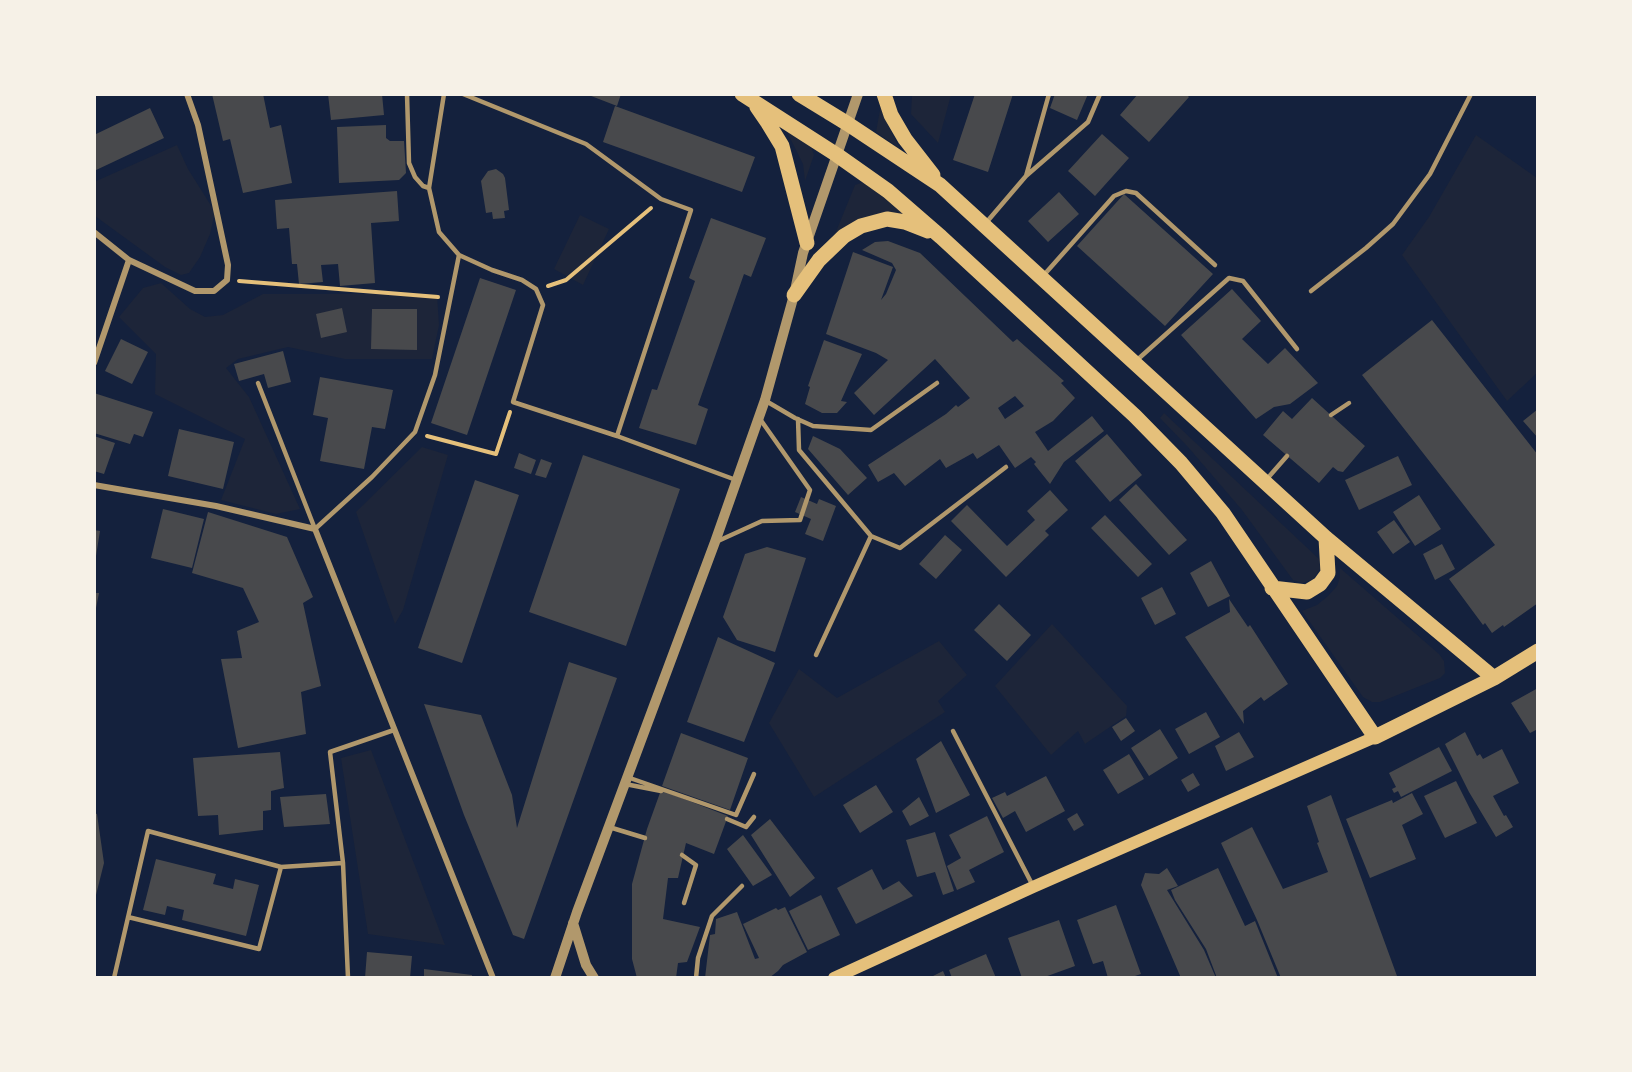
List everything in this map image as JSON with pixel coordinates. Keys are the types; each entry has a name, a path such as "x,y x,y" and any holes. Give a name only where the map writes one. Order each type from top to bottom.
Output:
{"main road":[{"path":"799,94 940,185 1326,538 1494,678"},
{"path":"884,94 891,115 905,139 940,185"},
{"path":"746,96 888,191 1135,416 1181,463 1223,513 1375,737"},
{"path":"746,96 768,123 782,146 807,243"},
{"path":"794,295 819,260 844,236 861,226 887,219 906,222 941,237"},
{"path":"1272,588 1308,592 1320,584 1328,573 1326,538"},
{"path":"834,978 1033,887 1375,737 1494,678 1538,651"}],"street":[{"path":"94,232 129,260 195,291 214,291 227,280 228,265 198,125 188,94"},
{"path":"555,978 573,923 715,542 765,400 807,243 858,94"},
{"path":"94,363 129,260"},
{"path":"94,486 216,506 315,529 493,978"},
{"path":"573,923 586,965 594,978"}],"lane":[{"path":"407,94 409,163 423,186 429,188"},
{"path":"444,94 429,188 439,232 459,255 522,280 536,289 543,305 513,402 616,436 736,480"},
{"path":"463,94 586,144 661,200 691,210 616,436"},
{"path":"1026,176 1050,94"},
{"path":"985,224 1026,176 1088,122 1100,94"},
{"path":"1311,291 1393,224 1430,174 1471,94"},
{"path":"1042,277 1114,196 1126,191 1136,193 1215,265"},
{"path":"258,383 315,529 372,477 415,432 435,375 459,255"},
{"path":"1134,363 1229,278 1243,281 1297,349"},
{"path":"765,400 813,426 871,430 937,383"},
{"path":"1331,415 1349,403"},
{"path":"715,542 762,521 800,520 810,490 759,417"},
{"path":"798,419 799,450 871,536 900,548 1006,467"},
{"path":"1264,482 1287,456"},
{"path":"816,655 871,536"},
{"path":"348,978 343,863 330,752 394,730"},
{"path":"953,731 1033,887"},
{"path":"626,780 736,815 754,774"},
{"path":"626,780 661,792"},
{"path":"727,819 746,827 754,817"},
{"path":"609,827 645,838"},
{"path":"114,978 148,831 281,867 343,863"},
{"path":"682,855 696,865 684,903"},
{"path":"128,917 259,949 281,867"},
{"path":"696,978 698,958 712,916 742,886"}],"path":[{"path":"536,289 566,280 661,200"},
{"path":"227,280 450,298"},
{"path":"415,432 496,454 513,402"}],"shaded area":[{"path":"912,95 951,95 938,143 911,114"},
{"path":"882,99 887,123 900,149 876,132"},
{"path":"787,132 810,144 814,155 805,181 803,164"},
{"path":"1476,135 1537,178 1537,373 1507,401 1402,255 1429,217"},
{"path":"177,145 188,169 215,212 210,234 200,257 189,273 181,275 165,267 95,216 94,182"},
{"path":"864,182 909,215 833,239 855,185"},
{"path":"580,215 609,229 583,285 554,269"},
{"path":"161,283 190,309 205,317 223,315 263,294 437,294 439,325 432,359 345,359 288,347 238,359 226,368 249,397 300,509 276,514 221,500 245,439 155,394 156,354 119,317 143,288"},
{"path":"1164,413 1319,559 1320,569 1313,579 1303,583 1293,580 1242,510 1160,418"},
{"path":"422,447 448,455 403,610 395,624 356,512"},
{"path":"1340,568 1439,654 1444,661 1445,673 1440,678 1380,702 1372,702 1363,697 1302,611 1317,605 1337,586"},
{"path":"1052,624 1127,706 1126,716 1085,744 1078,731 1051,755 995,686"},
{"path":"939,641 967,675 938,701 945,712 814,797 769,723 799,669 837,698"},
{"path":"371,750 445,945 368,934 341,758"}],"building":[{"path":"212,94 263,94 270,128 281,125 292,183 243,193 230,139 223,141"},
{"path":"328,94 382,94 384,115 331,120"},
{"path":"586,94 621,94 617,106"},
{"path":"975,94 1013,94 988,172 953,160"},
{"path":"1055,94 1088,94 1077,120 1050,108"},
{"path":"1138,94 1186,94 1189,97 1149,142 1120,115"},
{"path":"615,106 755,157 742,192 603,142"},
{"path":"150,108 164,138 94,171 94,135"},
{"path":"386,125 386,138 390,141 404,141 406,173 399,180 339,183 337,127"},
{"path":"1102,134 1129,158 1095,196 1068,171"},
{"path":"496,169 505,178 509,210 504,211 505,218 493,219 492,212 486,213 481,181 488,171"},
{"path":"397,191 399,221 371,223 375,283 340,286 338,264 321,265 323,282 299,284 297,264 292,264 289,228 277,229 275,200"},
{"path":"1059,192 1079,214 1048,242 1028,221"},
{"path":"1124,194 1213,274 1165,326 1077,246"},
{"path":"711,218 766,238 751,277 744,274 698,405 708,409 696,445 639,428 652,389 657,390 695,281 689,278"},
{"path":"888,241 920,253 1013,342 1017,339 1064,381 1061,383 1075,398 1053,421 1035,432 1048,451 1092,416 1104,431 1064,462 1050,484 1031,457 1015,468 999,445 977,459 973,453 946,468 940,459 905,486 894,473 878,482 868,465 946,414 956,405 958,407 970,398 935,359 874,415 854,393 888,360 876,353 826,334 853,252 893,267 881,300 886,294 896,270 892,263 862,250 875,242","holes":["1015,396 1024,406 1005,419 998,408"]},
{"path":"480,278 516,290 467,435 431,423"},
{"path":"1232,289 1261,321 1242,339 1268,364 1285,348 1318,383 1290,404 1274,407 1256,419 1181,335"},
{"path":"342,308 347,332 321,338 316,314"},
{"path":"372,309 417,309 417,350 371,349"},
{"path":"1432,320 1538,455 1538,603 1492,633 1485,623 1483,625 1449,579 1495,545 1362,375"},
{"path":"121,339 148,352 132,384 105,371"},
{"path":"824,340 862,354 841,401 847,402 837,413 822,413 805,404 810,387 808,386"},
{"path":"283,351 291,382 268,388 264,374 239,381 234,364"},
{"path":"320,377 393,390 385,429 372,427 364,469 320,461 328,418 313,415"},
{"path":"94,393 153,412 143,437 134,434 130,444 94,433"},
{"path":"1312,398 1365,446 1343,472 1333,467 1319,483 1263,435 1283,411 1292,419"},
{"path":"1538,409 1538,438 1523,421"},
{"path":"179,429 234,442 223,489 168,476"},
{"path":"1107,434 1142,475 1110,502 1075,461"},
{"path":"94,436 115,443 104,474 94,471"},
{"path":"813,436 840,449 867,478 848,495 808,449"},
{"path":"519,453 536,460 531,474 514,468"},
{"path":"583,455 680,489 626,646 529,612"},
{"path":"1398,456 1412,485 1359,510 1345,480"},
{"path":"541,459 552,463 546,478 535,475"},
{"path":"475,480 519,495 462,663 418,648"},
{"path":"1136,484 1187,540 1169,555 1119,500"},
{"path":"1050,490 1068,510 1045,531 1049,535 1006,577 951,521 967,505 1007,546 1035,520 1027,511"},
{"path":"1419,495 1441,529 1415,546 1393,512"},
{"path":"801,497 817,504 819,499 836,506 823,541 805,534 811,519 795,512"},
{"path":"163,509 204,519 192,568 151,558"},
{"path":"208,512 287,537 313,597 303,603 321,686 301,692 306,734 238,748 221,659 242,658 237,631 259,622 243,588 192,573"},
{"path":"1105,515 1152,564 1138,577 1091,528"},
{"path":"1394,520 1410,542 1393,554 1377,532"},
{"path":"94,530 100,531 96,556 94,556"},
{"path":"945,535 962,550 936,579 919,564"},
{"path":"1442,544 1455,569 1435,580 1423,554"},
{"path":"767,547 806,558 775,652 737,640 723,617 745,554"},
{"path":"1211,561 1230,596 1208,607 1190,573"},
{"path":"1162,587 1176,614 1155,625 1141,598"},
{"path":"94,593 99,593 96,608 94,608"},
{"path":"1229,599 1248,627 1250,625 1288,684 1264,701 1261,697 1243,711 1244,724 1185,637 1230,612"},
{"path":"999,604 1031,635 1007,661 974,630"},
{"path":"718,637 775,663 744,742 687,722"},
{"path":"569,662 617,678 524,939 513,935 464,815 424,704 481,715 512,795 517,828"},
{"path":"1538,688 1538,729 1530,733 1511,703"},
{"path":"1206,712 1220,737 1189,754 1175,729"},
{"path":"1126,718 1135,731 1121,741 1112,727"},
{"path":"1160,729 1178,758 1149,776 1131,748"},
{"path":"1239,732 1254,757 1226,771 1215,746"},
{"path":"1465,732 1477,756 1480,754 1483,759 1502,749 1519,783 1493,796 1513,827 1496,837 1469,792 1445,744"},
{"path":"681,733 748,758 730,810 662,786"},
{"path":"941,741 970,795 936,813 916,759"},
{"path":"1439,747 1452,771 1401,797 1398,791 1394,793 1392,789 1396,787 1389,773"},
{"path":"280,752 284,788 271,791 271,810 263,811 263,830 219,835 218,815 198,816 193,758"},
{"path":"1129,754 1144,779 1118,794 1103,770"},
{"path":"1193,773 1200,785 1188,792 1181,780"},
{"path":"1046,776 1065,811 1026,832 1015,811 1003,818 992,798 1005,792 1007,796"},
{"path":"1456,781 1477,823 1445,838 1424,796"},
{"path":"876,785 893,812 860,833 843,805"},
{"path":"661,790 728,816 714,854 686,843 678,878 668,878 663,919 700,927 687,962 678,963 676,978 637,978 632,959 632,884 647,829"},
{"path":"1412,793 1423,814 1402,825 1416,859 1370,878 1346,819 1392,800 1393,803"},
{"path":"326,794 330,824 284,827 280,797"},
{"path":"1331,795 1397,976 1394,978 1281,978 1221,843 1252,827 1283,889 1328,872 1307,806"},
{"path":"919,797 929,816 910,826 902,811"},
{"path":"94,813 97,814 104,863 95,899"},
{"path":"1077,813 1084,825 1074,831 1067,819"},
{"path":"987,816 1004,852 969,870 975,882 957,890 947,866 961,858 949,835"},
{"path":"770,819 815,878 790,897 751,835"},
{"path":"935,832 954,891 943,895 935,872 917,877 906,840"},
{"path":"743,835 772,875 753,886 727,849"},
{"path":"156,859 216,874 213,884 233,889 235,879 259,885 246,936 182,920 184,910 167,906 165,915 143,910"},
{"path":"1167,868 1178,886 1167,890 1204,950 1216,978 1181,978 1141,885 1145,873 1159,874"},
{"path":"1218,868 1245,926 1255,921 1278,978 1217,978 1206,949 1171,890"},
{"path":"872,869 883,890 899,881 913,896 856,924 837,888"},
{"path":"821,895 840,935 808,950 789,911"},
{"path":"1116,905 1141,974 1129,978 1108,978 1103,961 1093,964 1077,920"},
{"path":"785,907 807,952 783,965 769,978 705,978 710,935 715,934 716,919 737,912 755,959 759,958 743,924 776,908 778,910"},
{"path":"1059,920 1075,966 1042,978 1022,978 1008,938"},
{"path":"367,952 412,956 410,978 365,978"},
{"path":"986,954 996,978 952,978 949,970"},
{"path":"424,969 472,975 472,978 424,978"},
{"path":"943,971 946,978 929,978"}]}
